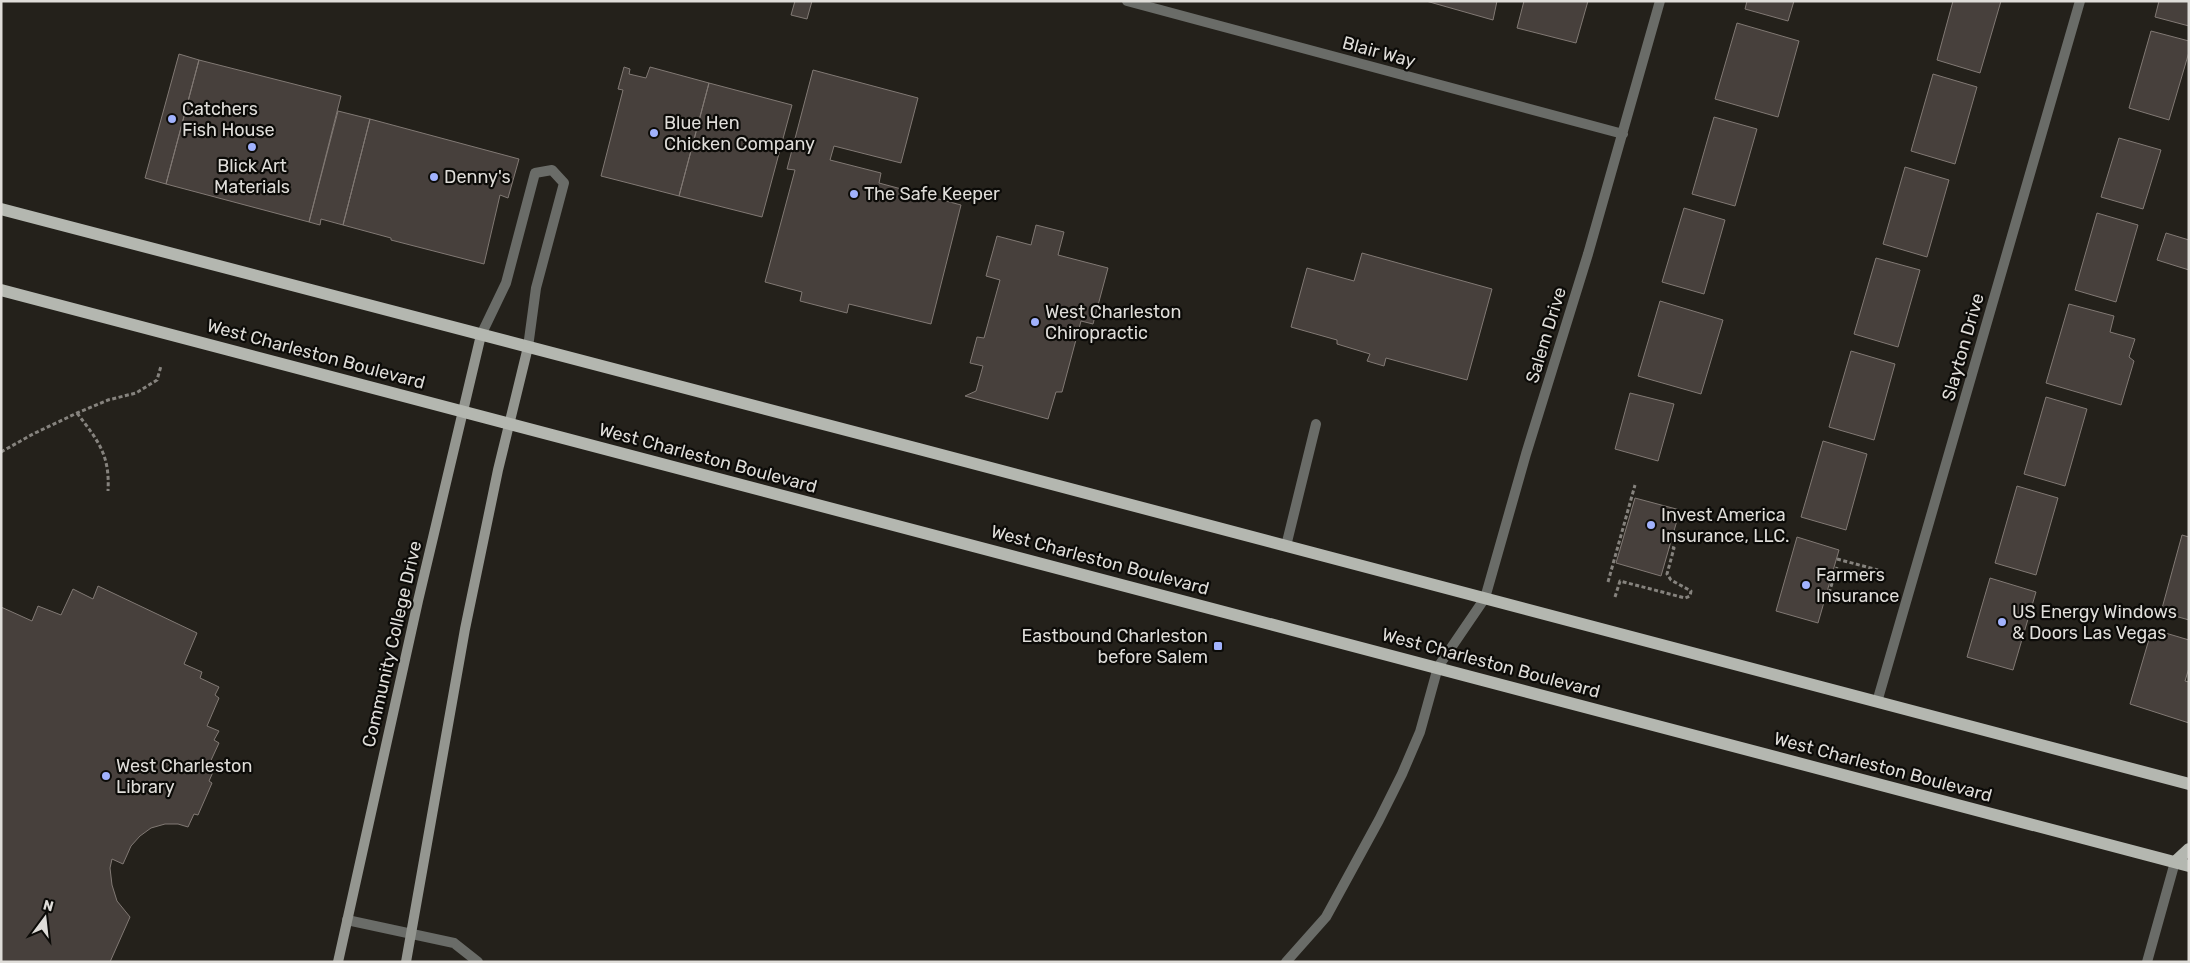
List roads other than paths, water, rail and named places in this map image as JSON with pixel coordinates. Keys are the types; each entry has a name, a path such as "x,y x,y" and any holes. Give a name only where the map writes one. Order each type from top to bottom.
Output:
{"main road":[{"path":"1,209 2189,784"},
{"name":"West Charleston Boulevard","path":"1,290 2189,866"},
{"path":"2175,862 2189,849"}],"street":[{"name":"Blair Way","path":"1127,1 1622,134"},
{"name":"Salem Drive","path":"1286,962 1326,917 1402,774 1420,732 1438,668 1485,598 1660,1"},
{"name":"Slayton Drive","path":"1877,702 2080,1"},
{"path":"406,962 465,629 509,423 528,347 536,288 564,183 552,170 535,173 506,283 481,335"},
{"name":"Community College Drive","path":"338,962 418,601 481,335"},
{"path":"1286,546 1316,424"},
{"path":"2147,962 2175,862"},
{"path":"347,920 454,943 478,962"}],"place":[{"name":"Catchers Fish House","path":"172,119"},
{"name":"Blue Hen Chicken Company","path":"654,133"},
{"name":"Blick Art Materials","path":"252,147"},
{"name":"Denny's","path":"434,177"},
{"name":"The Safe Keeper","path":"854,194"},
{"name":"West Charleston Chiropractic","path":"1035,322"},
{"name":"Invest America Insurance, LLC.","path":"1651,525"},
{"name":"Farmers Insurance","path":"1806,585"},
{"name":"US Energy Windows & Doors Las Vegas","path":"2002,622"},
{"name":"Eastbound Charleston before Salem","path":"1218,646"},
{"name":"West Charleston Library","path":"106,776"}]}
